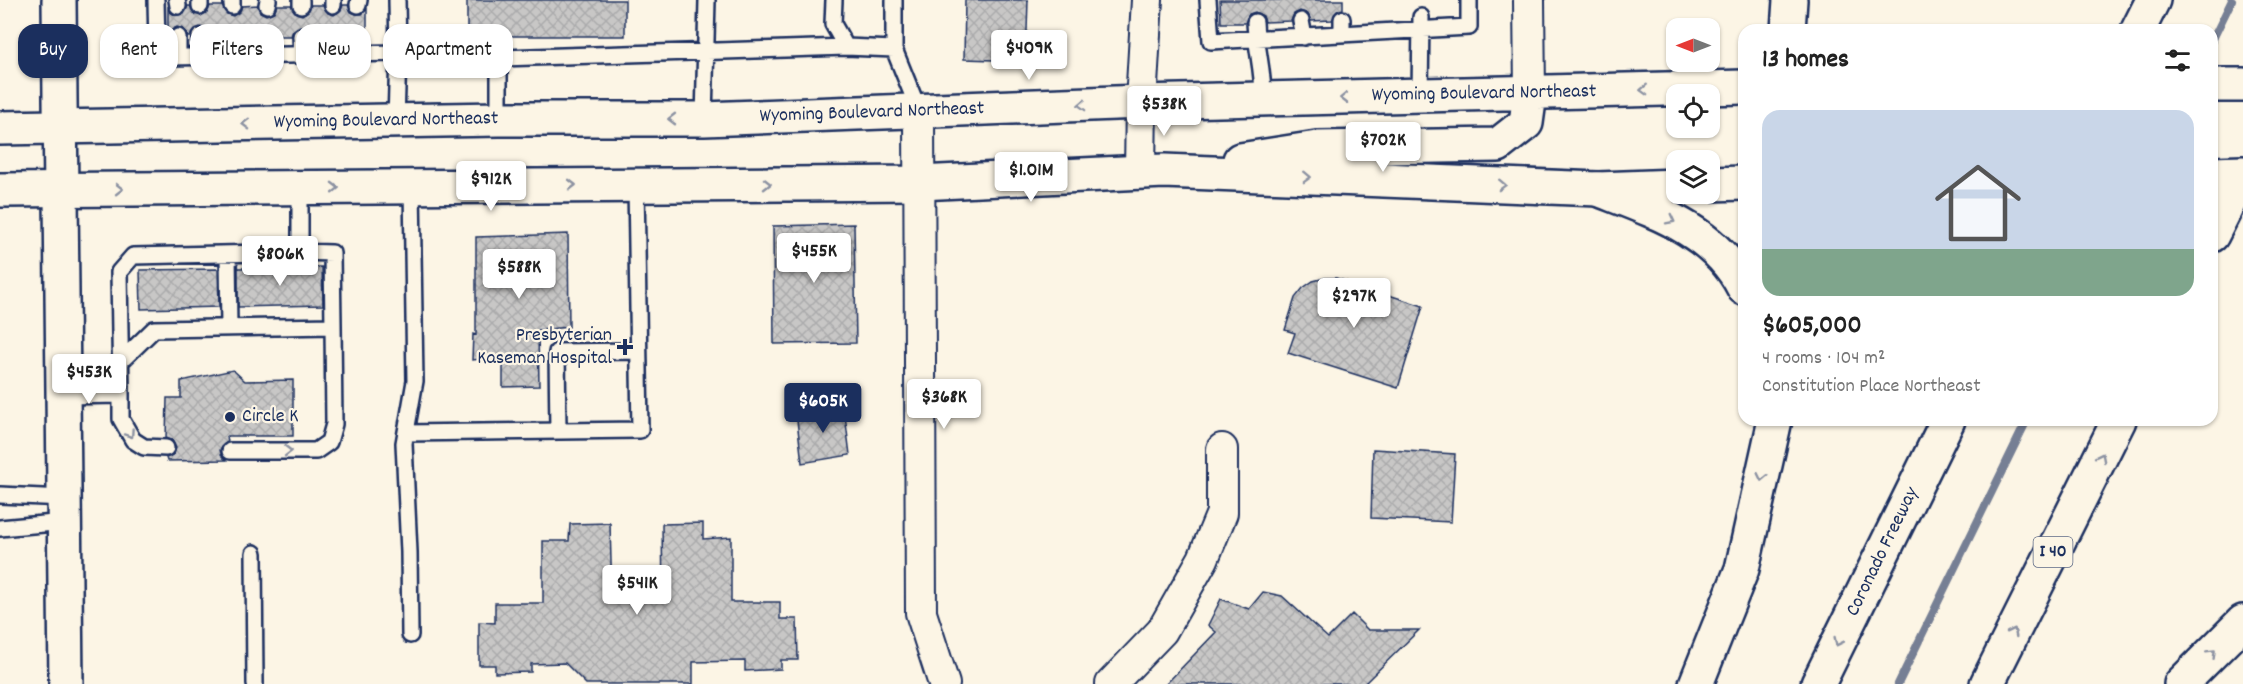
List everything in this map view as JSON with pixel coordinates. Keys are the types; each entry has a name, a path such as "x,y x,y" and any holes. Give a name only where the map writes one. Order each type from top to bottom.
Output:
{"main road":[{"path":"59,0 66,684"},
{"path":"1788,24 1790,0"},
{"path":"2141,24 2153,0"},
{"path":"2218,85 2243,85"},
{"name":"Wyoming Boulevard Northeast","path":"0,128 500,118 704,119 1141,102 1738,87"},
{"path":"0,190 920,183 1152,171 1317,148 1498,145 1526,123 1530,94"},
{"path":"1152,171 1598,189 1666,186"},
{"path":"2218,174 2243,173 2218,223"},
{"path":"1720,184 1738,183"},
{"path":"1598,189 1650,209 1700,235 1738,274"},
{"path":"1696,684 1742,569 1773,426"},
{"name":"Coronado Freeway","path":"1818,684 1945,426"},
{"name":"I 40","path":"1987,684 2116,426"},
{"path":"2181,684 2243,622"}],"street":[{"path":"1147,0 1141,102 1152,171"},
{"path":"1528,0 1530,94"},
{"path":"919,111 921,613 944,684"},
{"path":"1111,684 1162,631 1203,558 1222,513 1221,449"}],"lane":[{"path":"156,0 157,24"},
{"path":"397,0 397,24"},
{"path":"704,119 707,0"},
{"path":"834,0 833,24 846,47"},
{"path":"894,0 894,49 919,111"},
{"path":"1208,0 1211,41 1304,37 1342,27 1421,24 1469,27 1469,0"},
{"path":"1301,21 1304,37"},
{"path":"1255,22 1264,78 1263,100"},
{"path":"1420,96 1421,24"},
{"path":"500,118 500,58 846,47 894,49"},
{"path":"178,57 190,56"},
{"path":"396,121 397,78"},
{"path":"406,433 640,430 636,185"},
{"path":"410,635 404,443 415,381 412,187"},
{"path":"300,188 300,252"},
{"path":"166,448 144,447 133,440 121,419 119,272 133,256 332,253 334,424 329,442 316,451 230,451"},
{"path":"228,254 229,328"},
{"path":"121,361 154,329 333,326"},
{"path":"558,431 557,352 638,351"},
{"path":"63,396 121,395"},
{"path":"0,495 64,510"},
{"path":"0,528 64,510"},
{"path":"254,553 255,684"}],"building":[{"path":"467,0 625,0 625,36 513,36 513,24 467,24"},
{"path":"965,0 1028,0 1026,61 964,59"},
{"path":"1220,0 1343,0 1343,9 1337,11 1332,20 1311,21 1308,14 1300,11 1294,14 1291,21 1265,22 1263,16 1255,12 1249,14 1245,23 1221,23"},
{"path":"258,5 260,12 266,15 274,12 277,5 291,5 296,13 302,15 309,10 311,5 323,5 328,13 334,15 341,10 343,5 348,5 351,12 356,14 362,14 367,9 367,24 296,24 296,29 291,36 284,36 284,24 190,24 190,37 188,37 183,29 178,27 178,24 168,24 168,6 170,12 175,15 184,14 190,6 195,14 201,16 208,11 210,6 222,6 227,14 233,16 240,11 242,6"},
{"path":"854,224 856,343 774,344 773,226"},
{"path":"568,234 569,327 538,330 539,386 503,387 503,357 472,360 473,334 476,335 476,237"},
{"path":"322,267 323,305 238,307 238,268"},
{"path":"218,269 219,307 141,309 140,270"},
{"path":"1336,278 1423,306 1398,388 1288,353 1295,333 1285,330 1295,298 1313,281"},
{"name":"Circle K","path":"233,370 245,381 293,380 293,436 227,436 228,442 220,450 226,460 167,461 166,458 174,454 176,448 172,440 166,438 167,398 181,398 181,381"},
{"path":"844,407 850,455 802,463 796,412"},
{"path":"1373,449 1455,454 1451,522 1371,518"},
{"path":"610,523 612,600 663,598 662,524 703,523 703,539 731,537 731,602 780,602 780,619 797,619 798,660 781,660 781,669 745,671 745,661 693,662 693,684 586,684 565,663 531,664 531,672 495,673 495,665 479,665 479,622 495,623 495,603 543,603 543,541 569,541 570,524"},
{"path":"1263,592 1282,596 1328,638 1352,614 1368,630 1419,630 1364,684 1166,684 1216,632 1208,625 1221,599 1249,609"}],"waterway":[{"path":"2218,29 2232,0"},
{"path":"1898,684 2024,426"}],"place":[{"name":"Presbyterian Kaseman Hospital","path":"625,347"},
{"name":"Circle K","path":"230,417"}]}
